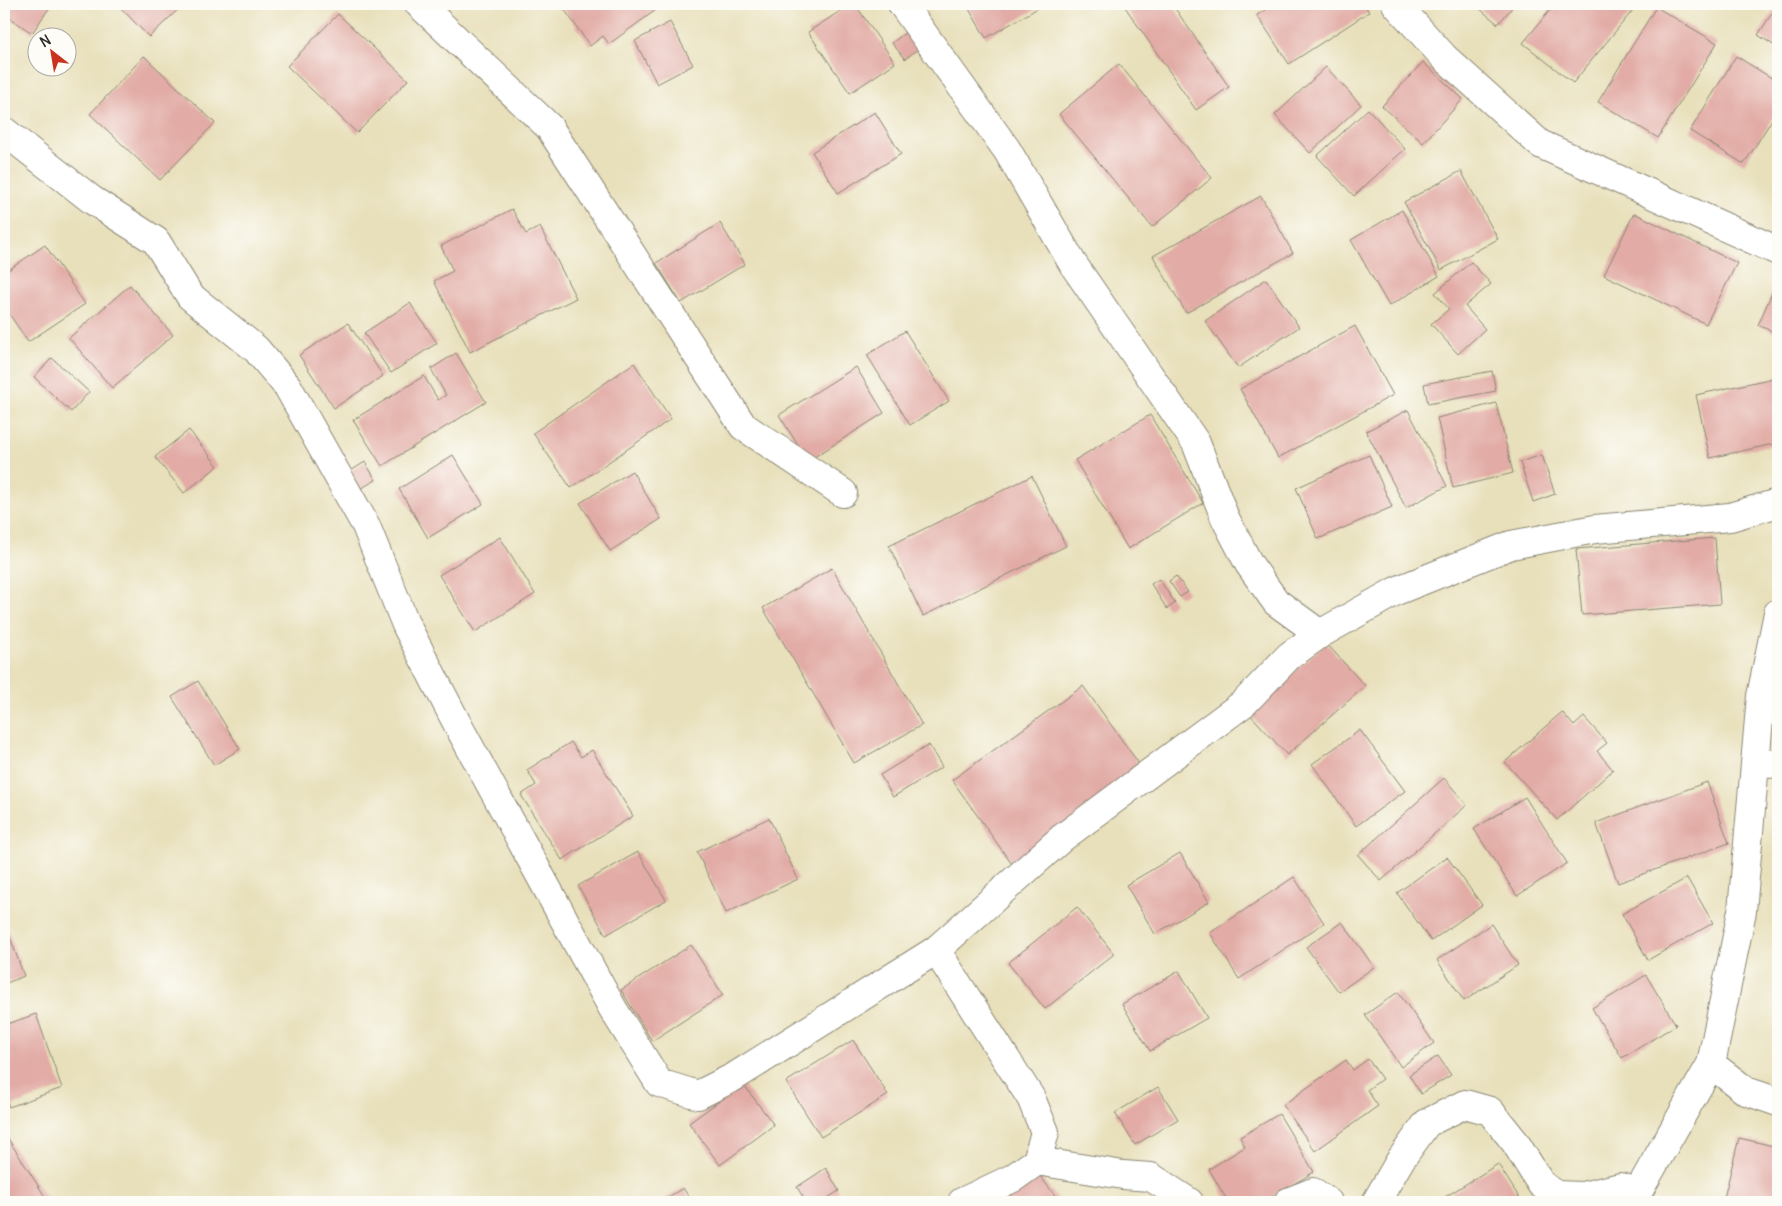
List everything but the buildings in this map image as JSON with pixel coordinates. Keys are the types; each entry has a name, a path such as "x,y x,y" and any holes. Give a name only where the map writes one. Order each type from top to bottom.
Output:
{"street":[{"path":"419,4 549,127 743,426 843,493"},
{"path":"904,4 1007,150 1073,264 1196,443 1225,518 1249,564 1276,602 1320,634"},
{"path":"1396,4 1444,57 1540,144 1778,250"},
{"path":"4,131 92,200 156,241 190,296 256,349 288,387 366,526 406,625 460,729 613,1009 659,1083 698,1095 734,1077 936,950 1062,838 1244,703 1289,656 1320,634 1396,590 1511,545 1595,529 1730,518 1778,503"},
{"path":"1376,1202 1401,1158 1427,1123 1464,1104 1490,1111 1515,1142 1541,1184 1557,1195 1582,1196 1620,1187 1637,1197 1711,1064 1742,911 1767,764 1761,696 1778,613"},
{"path":"936,950 1031,1098 1046,1132 1037,1161 1013,1178 962,1202"},
{"path":"1711,1064 1746,1091 1778,1102"},
{"path":"1037,1161 1123,1175 1151,1177 1189,1202"},
{"path":"1288,1202 1313,1192 1328,1202"}]}
